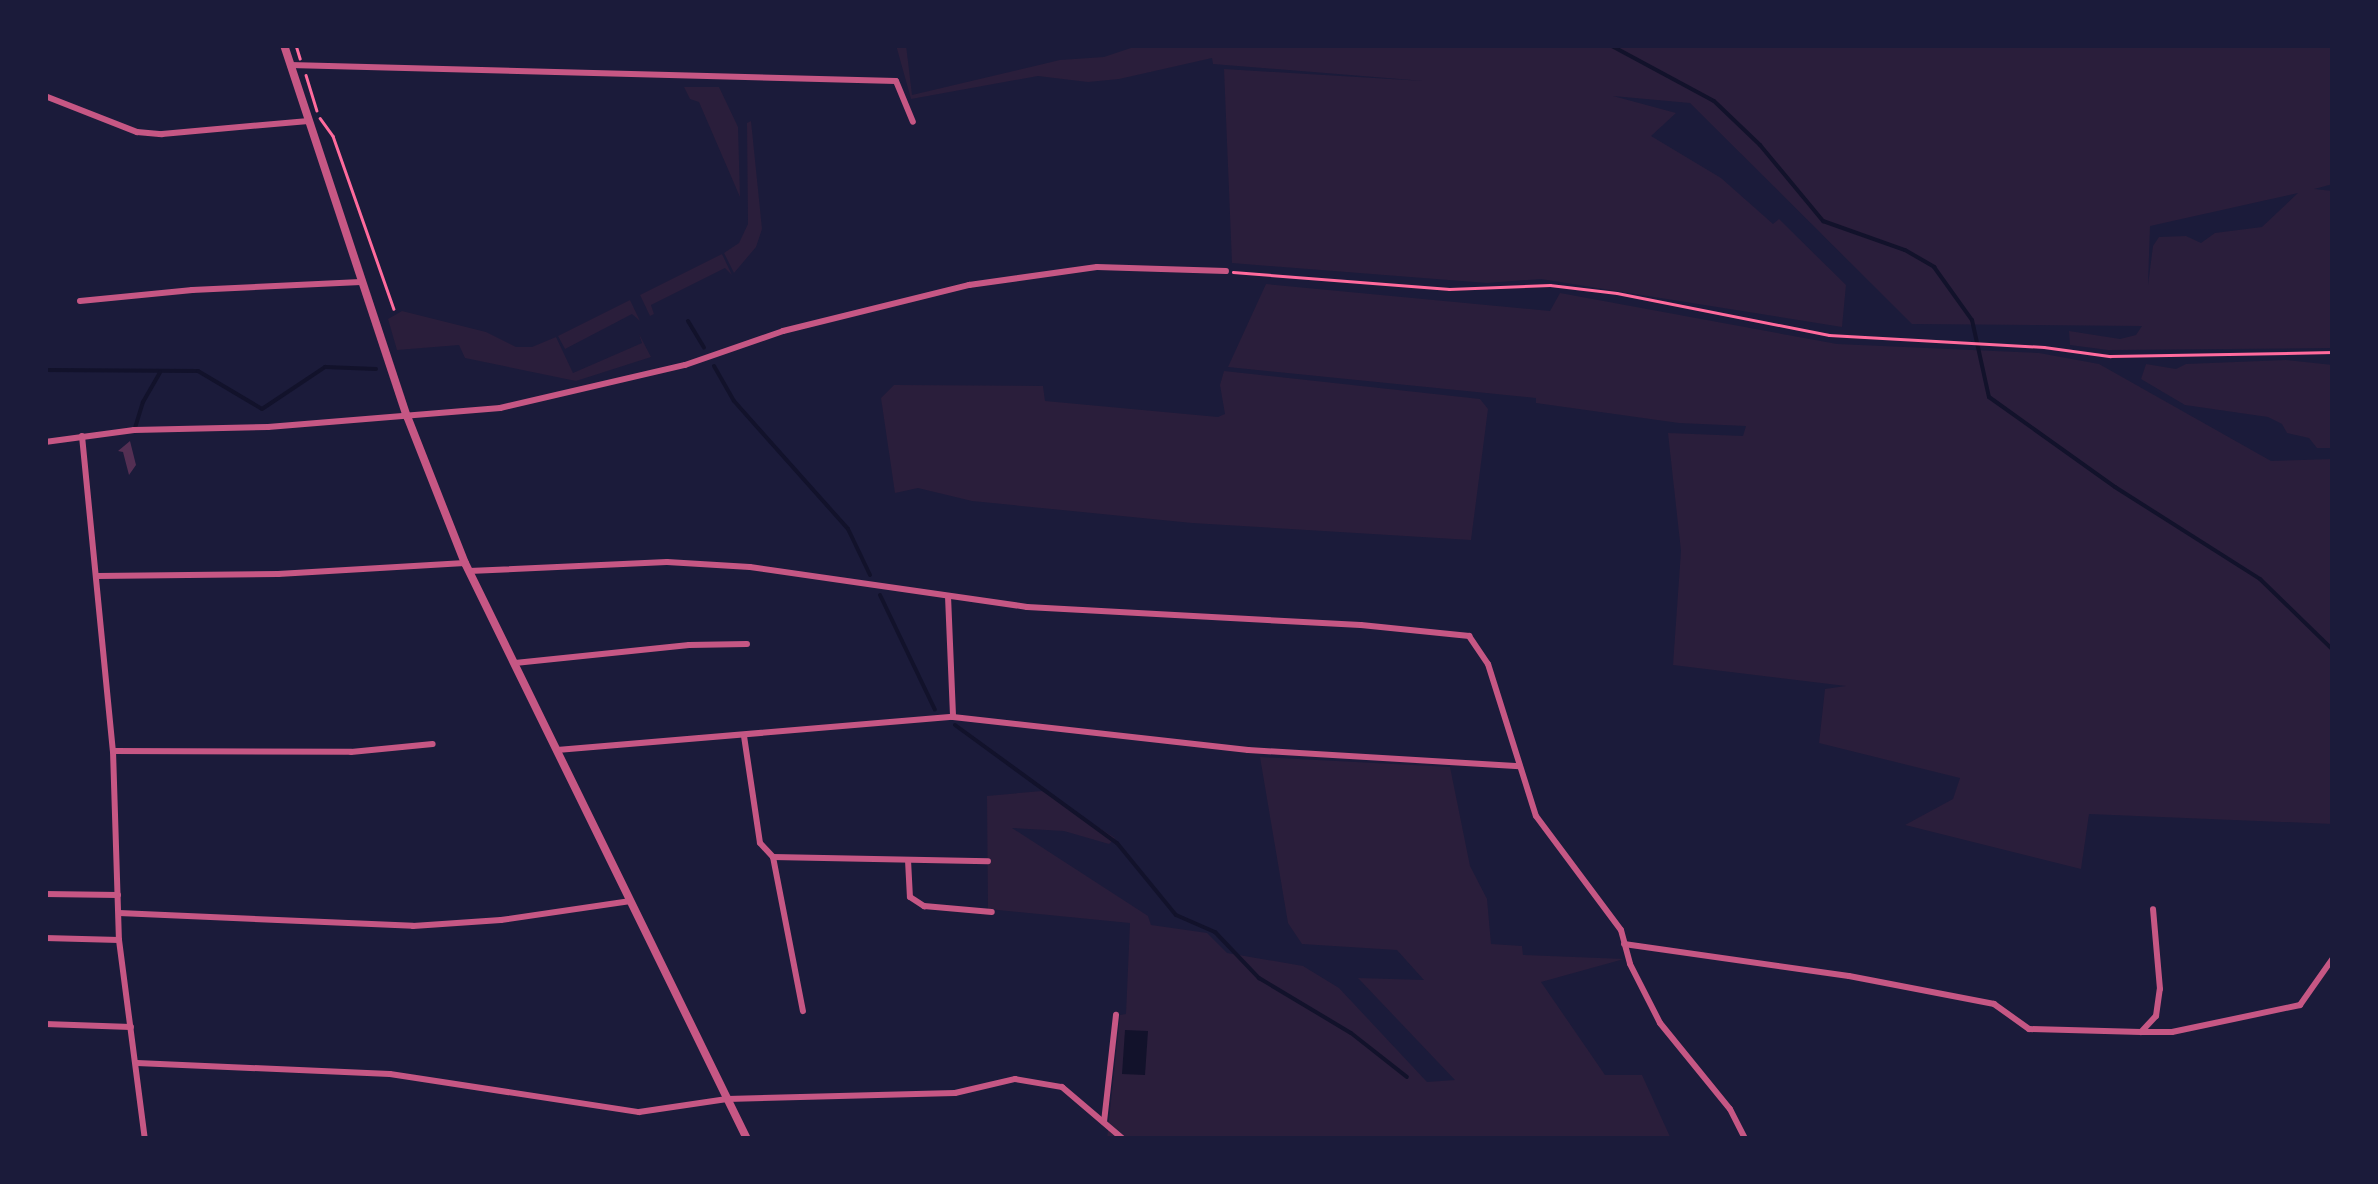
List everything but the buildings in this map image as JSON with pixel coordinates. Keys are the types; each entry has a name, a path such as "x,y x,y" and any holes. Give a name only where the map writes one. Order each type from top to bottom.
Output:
{"street":[{"path":"284,45 407,416 467,567 747,1139"},
{"path":"290,64 896,81 913,122"},
{"path":"45,96 150,133 308,121"},
{"path":"45,442 82,436 500,408 666,370 783,331 969,286 1098,267 1226,272"},
{"path":"80,301 192,290 361,282"},
{"path":"82,436 114,751 119,940 145,1139"},
{"path":"98,576 668,562 750,567 1097,614 1361,625 1469,636 1488,664 1536,816 1621,930 1660,1023 1730,1108 1745,1139"},
{"path":"948,596 953,717"},
{"path":"515,663 689,645 747,644"},
{"path":"558,750 744,736 906,717 953,717 1248,750 1520,766"},
{"path":"744,736 760,842 773,857 803,1011"},
{"path":"114,751 351,752 433,744"},
{"path":"773,857 988,861"},
{"path":"908,860 910,897 924,906 992,912"},
{"path":"45,894 118,895"},
{"path":"119,912 413,926 501,920 631,901"},
{"path":"2140,1032 2156,1016 2160,989 2153,909"},
{"path":"45,938 119,940"},
{"path":"1624,944 1849,976 1994,1004 2029,1029 2140,1032 2172,1032 2300,1005 2333,958"},
{"path":"1104,1122 1116,1015"},
{"path":"45,1024 131,1027"},
{"path":"137,1063 390,1074 640,1112 727,1098 955,1093 1015,1079 1062,1087 1122,1139"}],"path":[{"path":"296,45 321,120 333,136 394,310"},
{"path":"1226,272 1450,288 1550,285 1617,293 1830,335 2044,348 2110,356 2333,352"}],"shaded area":[{"path":"896,45 906,45 912,95 1060,60 1104,57 1140,45 2333,45 2333,184 2314,189 2333,191 2333,348 2108,350 2070,345 2069,331 2120,339 2136,335 2142,326 1912,324 1690,103 1613,96 1676,113 1651,136 1721,178 1773,224 1779,219 1846,285 1842,327 1541,279 1487,283 1232,263 1224,69 1424,81 1213,64 1212,58 1119,79 1088,82 1038,76 911,99","holes":["2298,193 2262,227 2215,233 2201,243 2186,236 2159,237 2153,246 2148,285 2150,226"]},
{"path":"684,87 719,87 738,127 740,197 699,102 690,99"},
{"path":"751,121 762,229 756,247 734,273 724,253 739,243 748,224 747,123"},
{"path":"722,254 732,275 725,268 651,305 654,314 650,316 640,295"},
{"path":"1266,284 1550,311 1560,293 1837,344 2039,353 2099,364 2271,461 2333,459 2333,824 2089,814 2081,869 1905,825 1953,799 1960,778 1819,743 1825,689 1846,686 1673,665 1681,551 1668,433 1743,436 1746,426 1679,423 1536,403 1536,398 1228,367"},
{"path":"630,300 640,321 632,314 565,349 558,336"},
{"path":"402,311 486,332 516,347 532,347 556,337 573,373 642,343 639,334 651,357 576,381 465,358 459,345 397,350 388,319"},
{"path":"2286,360 2333,365 2333,448 2317,448 2309,438 2287,433 2282,424 2268,417 2185,405 2141,379 2146,364 2176,369 2186,364"},
{"path":"1224,371 1480,399 1488,409 1471,540 1192,523 972,501 918,488 895,493 881,398 894,385 1043,386 1045,401 1218,417 1225,414 1220,385"},
{"path":"1260,757 1450,767 1470,866 1487,899 1491,944 1522,946 1523,955 1624,959 1541,982 1605,1075 1642,1075 1671,1139 1107,1139 1120,1015 1126,1014 1130,923 988,909 987,796 1042,791 1115,838 1109,844 1064,831 1012,828 1148,916 1151,925 1207,933 1227,953 1303,966 1339,988 1427,1082 1455,1080 1358,978 1424,980 1397,950 1302,944 1288,923"},
{"path":"1125,1030 1148,1031 1145,1075 1122,1074"}],"waterway":[{"path":"1610,45 1714,101 1760,145 1823,221 1905,250 1934,267 1972,320 1989,397 2115,487 2260,579 2333,650"},
{"path":"688,321 704,348"},
{"path":"714,366 734,401 848,529 870,575"},
{"path":"45,370 198,371 262,409 325,367 376,369"},
{"path":"135,428 143,402 160,373"},
{"path":"880,595 935,710"},
{"path":"955,725 1117,843 1176,915 1215,932 1259,978 1351,1033 1407,1077"}]}
